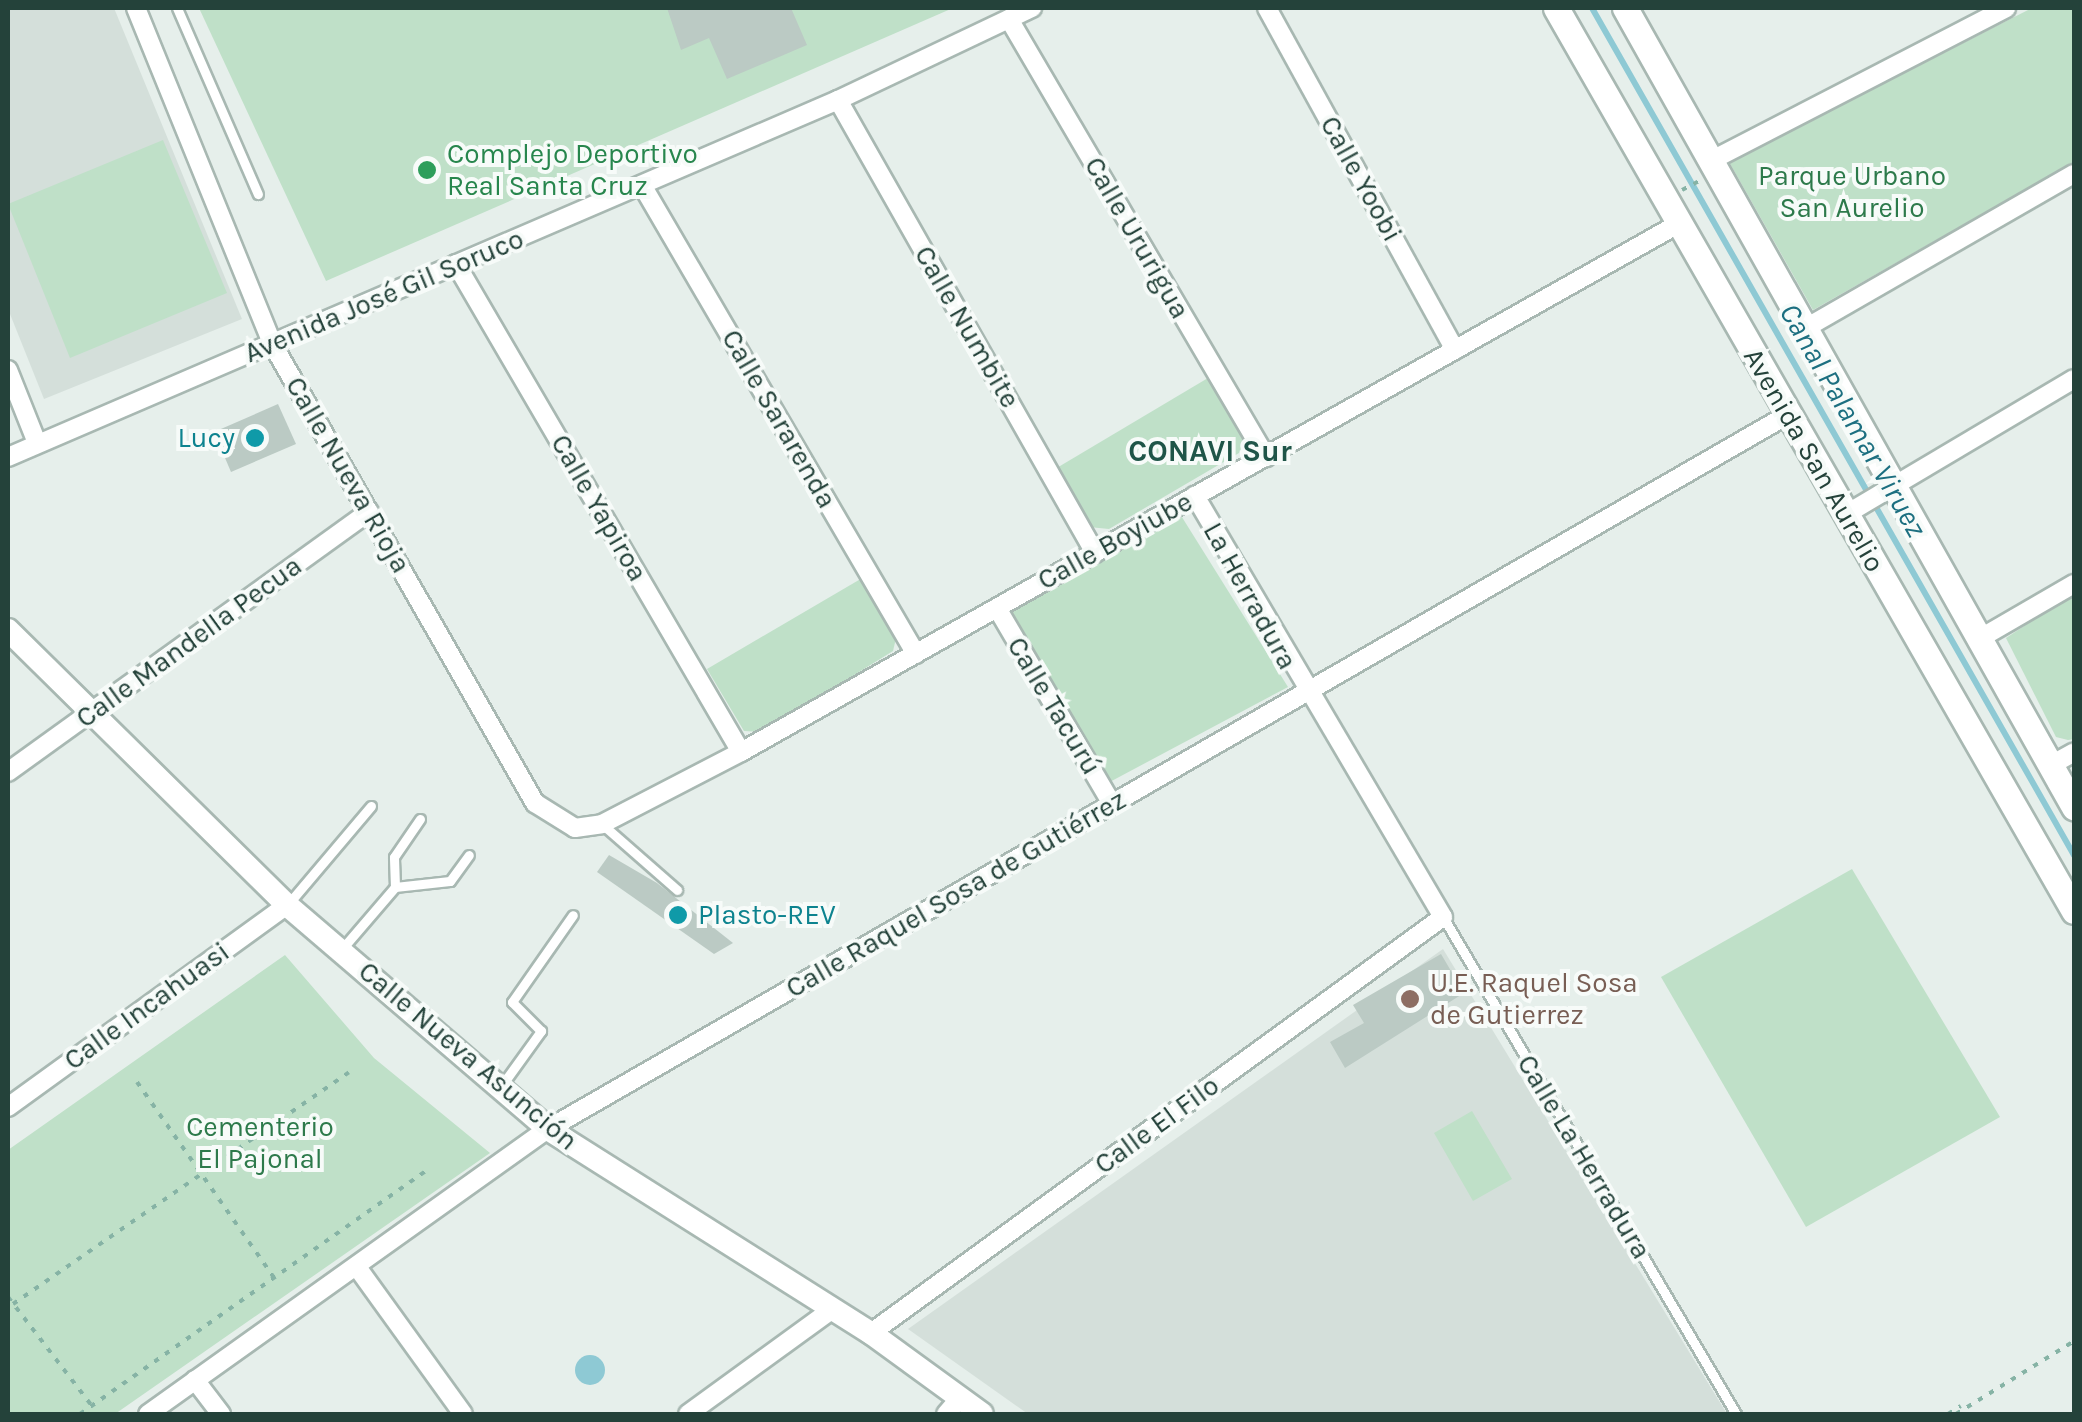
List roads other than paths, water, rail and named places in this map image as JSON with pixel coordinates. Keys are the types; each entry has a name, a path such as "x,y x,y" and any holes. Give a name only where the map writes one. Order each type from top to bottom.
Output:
{"main road":[{"name":"Avenida San Aurelio","path":"1556,8 1678,224 1850,512 2074,911"},
{"name":"Avenida San Aurelio","path":"1625,8 1889,489 2074,806"}],"street":[{"name":"Calle Nueva Rioja","path":"136,8 273,345 535,803 560,825 602,824"},
{"name":"Avenida José Gil Soruco","path":"8,457 838,100 1032,8"},
{"name":"Calle Yoobi","path":"1267,8 1454,350"},
{"path":"1710,168 2006,8"},
{"name":"Calle Ururigua","path":"1009,19 1266,456"},
{"name":"Calle Numbite","path":"838,100 1095,553"},
{"path":"1804,329 2074,174"},
{"name":"Calle Sararenda","path":"642,185 916,654"},
{"name":"Calle Boyiube","path":"602,824 742,752 1678,224"},
{"name":"Calle Yapiroa","path":"456,264 742,752"},
{"path":"8,370 37,443"},
{"path":"1850,512 2074,379"},
{"name":"Calle Raquel Sosa de Gutiérrez","path":"148,1414 548,1128 1305,696 1789,414"},
{"name":"La Herradura","path":"1194,496 1305,696"},
{"name":"Calle Mandella Pecua","path":"8,772 370,512"},
{"path":"1980,639 2074,584"},
{"name":"Calle Tacurú","path":"996,608 1112,804"},
{"name":"Calle Nueva Asunción","path":"8,630 94,710 287,905 548,1128 830,1311 871,1332 953,1406 982,1414"},
{"name":"Calle La Herradura","path":"1305,696 1443,918"},
{"path":"2051,765 2074,752"},
{"name":"Calle Incahuasi","path":"8,1107 287,905"},
{"name":"Calle El Filo","path":"871,1332 1443,918"},
{"path":"357,1268 463,1414"},
{"path":"688,1414 830,1311"},
{"path":"195,1380 220,1414"}],"lane":[{"path":"177,8 258,194"},
{"path":"287,905 371,806"},
{"path":"396,886 394,857 420,819"},
{"path":"602,824 677,890"},
{"path":"341,950 396,886 450,881 469,856"},
{"path":"501,1088 541,1031 512,1002 573,915"},
{"name":"Calle La Herradura","path":"1443,918 1736,1414"}],"water":[{"path":"590,1355 601,1359 605,1370 601,1381 590,1385 579,1381 575,1370 579,1359"}],"waterway":[{"name":"Canal Palamar Viruez","path":"1592,8 2074,855"}],"place":[{"name":"Complejo Deportivo Real Santa Cruz","path":"427,170"},
{"name":"Lucy","path":"255,438"},
{"name":"Plasto-REV","path":"678,915"},
{"name":"U.E. Raquel Sosa de Gutierrez","path":"1410,999"}],"district":[{"name":"CONAVI Sur","path":"1210,451"}],"park label":[{"name":"Parque Urbano San Aurelio","path":"1852,192"},
{"name":"Cementerio El Pajonal","path":"260,1143"}]}
